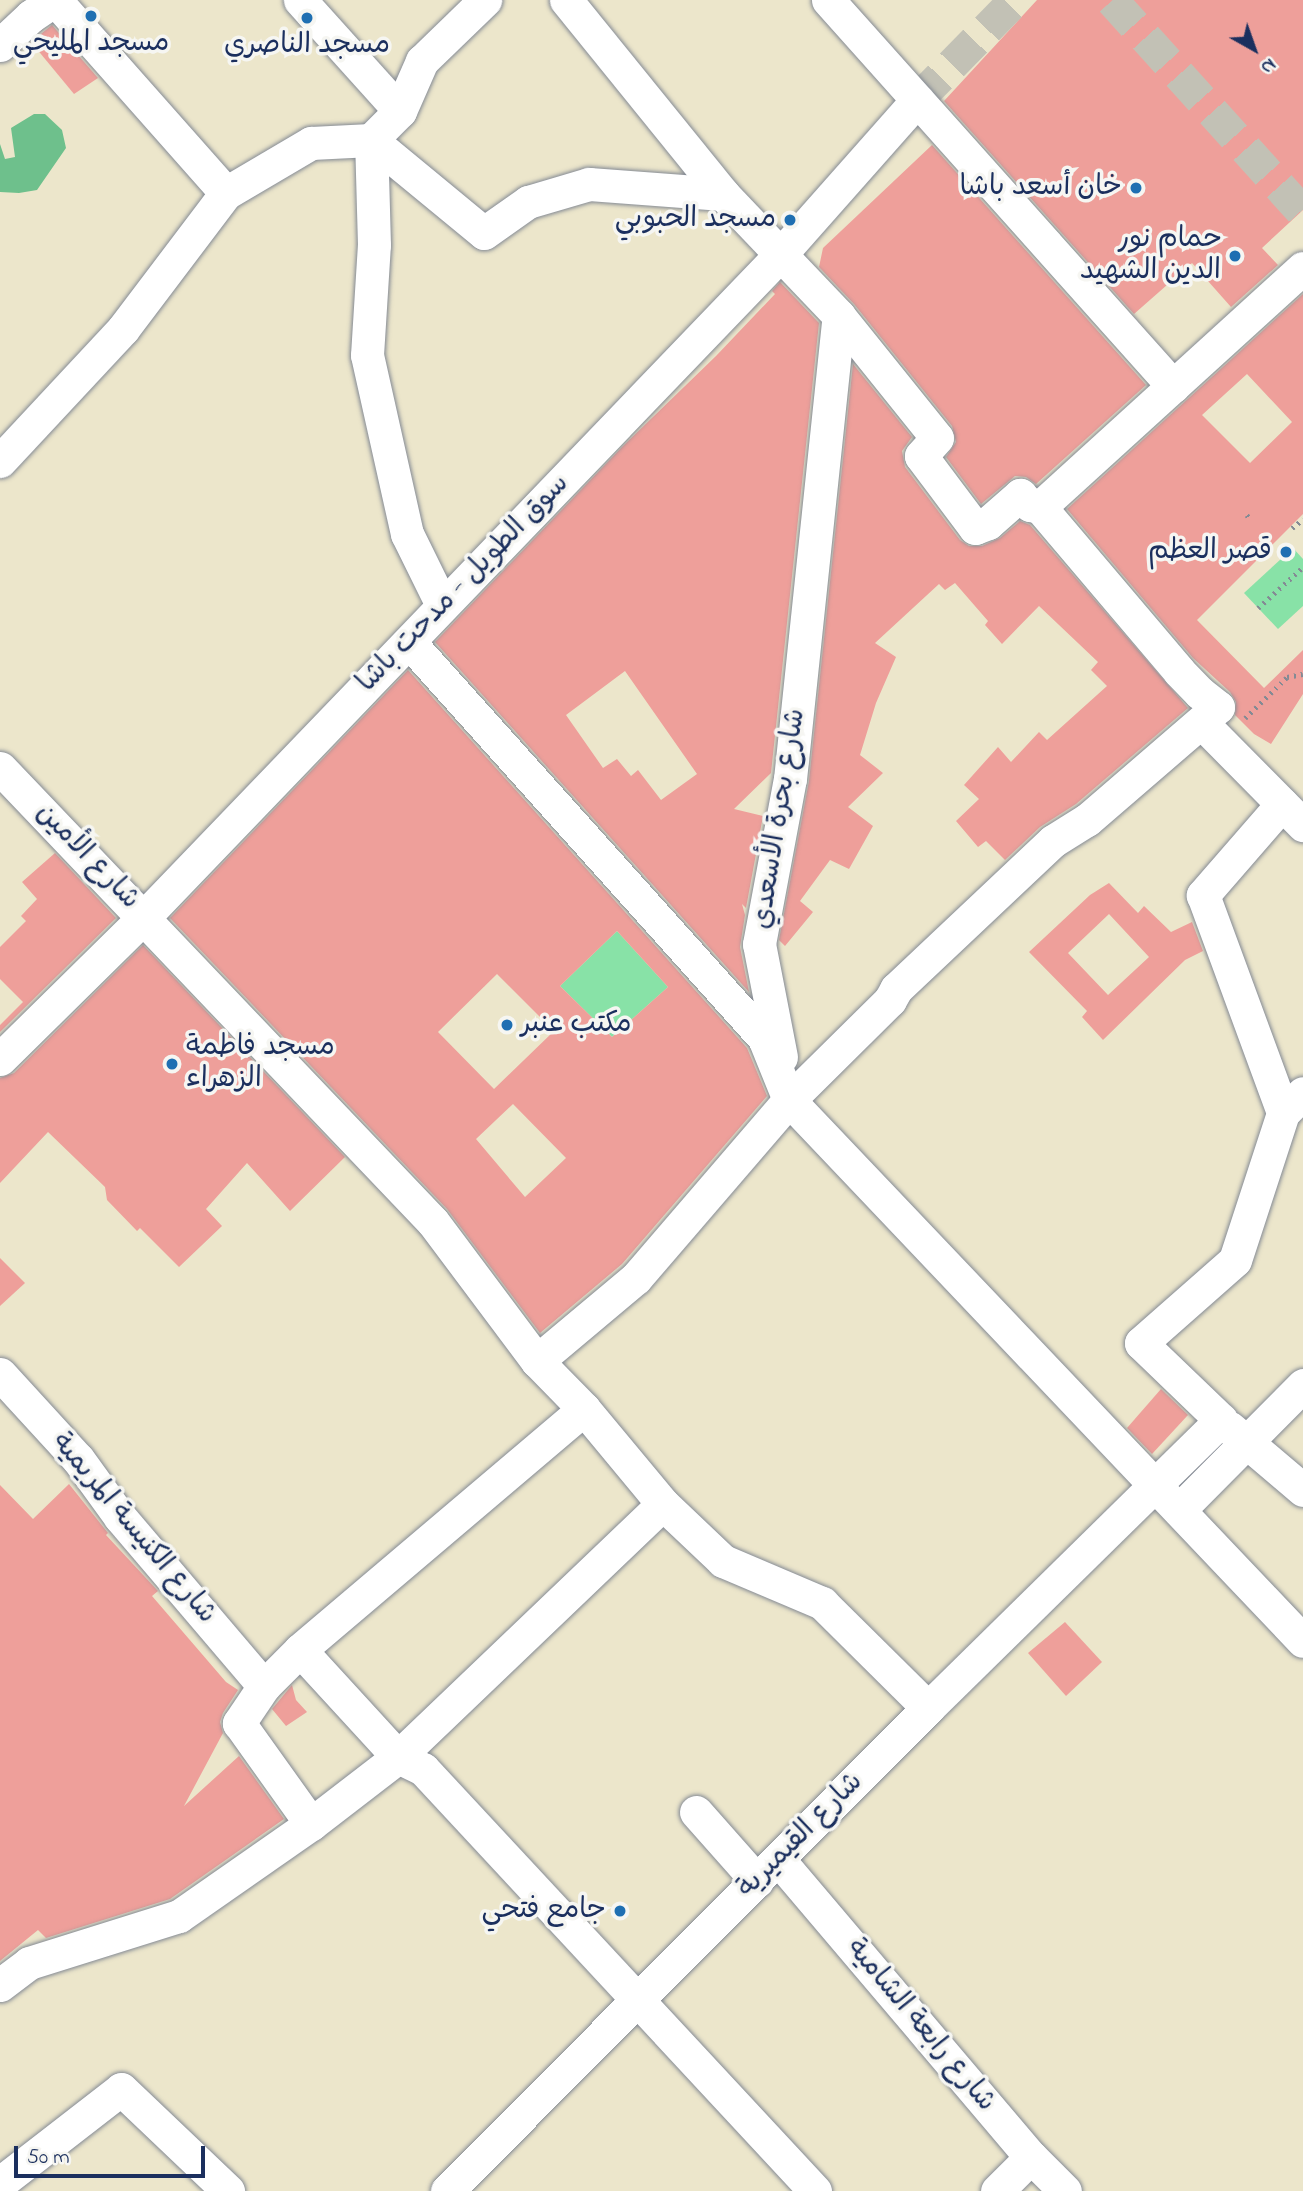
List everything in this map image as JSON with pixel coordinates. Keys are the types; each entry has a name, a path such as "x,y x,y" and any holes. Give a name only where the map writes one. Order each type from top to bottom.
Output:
{"street":[{"path":"0,46 32,16 55,0 226,192"},
{"path":"300,0 400,111"},
{"path":"442,605 407,534 368,355 374,245 371,141 400,111 422,61 485,0"},
{"path":"566,0 723,194 839,316 936,438 921,456 975,528 988,523 1020,495 1030,505 1040,507 1186,678 1210,715 1293,814 1203,895 1293,1103 1235,1260 1141,1343 1245,1443 1303,1490"},
{"path":"828,0 1173,386"},
{"name":"سوق الطويل - مدحت باشا","path":"0,1059 144,917 780,255 917,100"},
{"path":"0,461 123,329 226,192 311,143 371,141 484,233 528,202 589,184 723,194"},
{"path":"1040,507 1303,268"},
{"name":"شارع بحرة الأسعدي","path":"789,1100 759,944 790,779 839,316"},
{"path":"409,642 764,1038 789,1100 1303,1642"},
{"path":"537,1361 636,1278 789,1100 890,1000 895,989 1053,841 1087,820 1210,715"},
{"name":"شارع الأمين","path":"0,768 433,1222 537,1361 584,1409 663,1504 723,1561 822,1603 928,1708"},
{"name":"شارع الكنيسة المريمية","path":"0,1374 78,1459 120,1517 264,1686"},
{"path":"1179,1510 1303,1385"},
{"path":"311,1824 239,1723 264,1686 300,1650 584,1409"},
{"name":"شارع القيميرية","path":"447,2191 928,1708 1221,1420"},
{"path":"0,1985 29,1963 179,1916 311,1824 398,1757 663,1504"},
{"path":"300,1650 398,1757 423,1769 636,2002 815,2191"},
{"name":"شارع رابعة الشامية","path":"696,1812 768,1870 1065,2191"},
{"path":"0,2183 121,2090 228,2191"},
{"path":"997,2191 1031,2157"}],"path":[{"path":"1292,528 1300,520"},
{"path":"1258,608 1303,567"},
{"path":"1210,715 1238,724 1287,677 1303,674"}],"green space":[{"path":"34,114 45,114 62,130 66,148 37,190 0,192 0,144 5,159 15,157 11,128"},
{"path":"1293,548 1303,559 1303,606 1278,629 1244,593"},
{"path":"617,931 668,987 612,1037 560,986"}],"building":[{"path":"1037,0 1303,0 1303,210 1262,248 1278,265 1231,307 1192,263 1134,314 944,101"},
{"path":"52,25 98,78 74,94 31,42"},
{"path":"932,145 1146,385 1036,484 1026,477 1015,476 981,504 946,457 956,442 952,426 854,304 819,267 823,248"},
{"path":"780,282 819,323 771,773 734,809 763,816 746,908 742,904 745,915 740,947 749,992 435,642 623,446 716,356 775,294 772,291","holes":["625,671 697,774 661,800 638,770 631,776 617,759 603,768 566,715"]},
{"path":"1303,294 1303,514 1197,620 1264,688 1303,650 1303,694 1271,744 1254,734 1235,715 1236,702 1230,692 1193,658 1067,509","holes":["1247,374 1292,422 1250,463 1202,415"]},
{"path":"853,364 912,437 902,451 905,467 960,540 969,546 982,546 1000,538 1020,521 1030,525 1188,708 1076,804 1040,827 1005,860 986,841 978,847 956,821 979,799 964,785 998,747 1011,762 1039,732 1047,740 1107,686 1091,670 1098,662 1039,606 1002,644 985,625 988,621 955,583 945,590 939,584 875,643 896,657 876,703 860,755 883,773 848,807 873,826 849,869 830,860 800,901 813,912 785,946 779,940 809,781"},
{"path":"408,670 747,1048 767,1096 622,1264 540,1333 447,1209 170,918","holes":["617,931 668,987 612,1037 560,986","497,974 554,1031 494,1089 438,1032","513,1104 566,1158 525,1197 476,1139"]},
{"path":"55,853 116,918 0,1032 0,1025 23,1002 0,979 0,947 26,921 21,916 37,899 22,882"},
{"path":"1109,883 1138,913 1144,906 1171,932 1192,922 1203,951 1185,960 1103,1040 1082,1017 1087,1011 1029,952 1090,895","holes":["1109,914 1149,957 1108,995 1068,953"]},
{"path":"143,945 345,1157 290,1211 247,1163 206,1209 222,1226 179,1267 140,1228 137,1231 107,1200 105,1187 48,1132 0,1183 0,1078 14,1073"},
{"path":"0,1258 25,1283 0,1306"},
{"path":"1161,1389 1188,1415 1152,1454 1127,1428"},
{"path":"69,1484 108,1533 106,1535 158,1591 152,1596 226,1682 238,1690 223,1713 220,1722 223,1733 184,1806 239,1756 284,1819 170,1899 46,1938 38,1930 0,1961 0,1485 33,1519"},
{"path":"1065,1622 1102,1662 1066,1696 1028,1653"},
{"path":"292,1685 296,1700 307,1712 286,1726 272,1709"}],"tunnel":[{"path":"917,100 1015,0"},
{"path":"1112,0 1303,212"}],"place":[{"name":"مسجد المليحي","path":"91,16"},
{"name":"مسجد الناصري","path":"307,18"},
{"name":"خان أسعد باشا","path":"1136,188"},
{"name":"مسجد الحبوبي","path":"790,220"},
{"name":"حمام نور الدين الشهيد","path":"1235,256"},
{"name":"قصر العظم","path":"1286,552"},
{"name":"مكتب عنبر","path":"507,1025"},
{"name":"مسجد فاطمة الزهراء","path":"172,1064"},
{"name":"جامع فتحي","path":"620,1911"}]}
